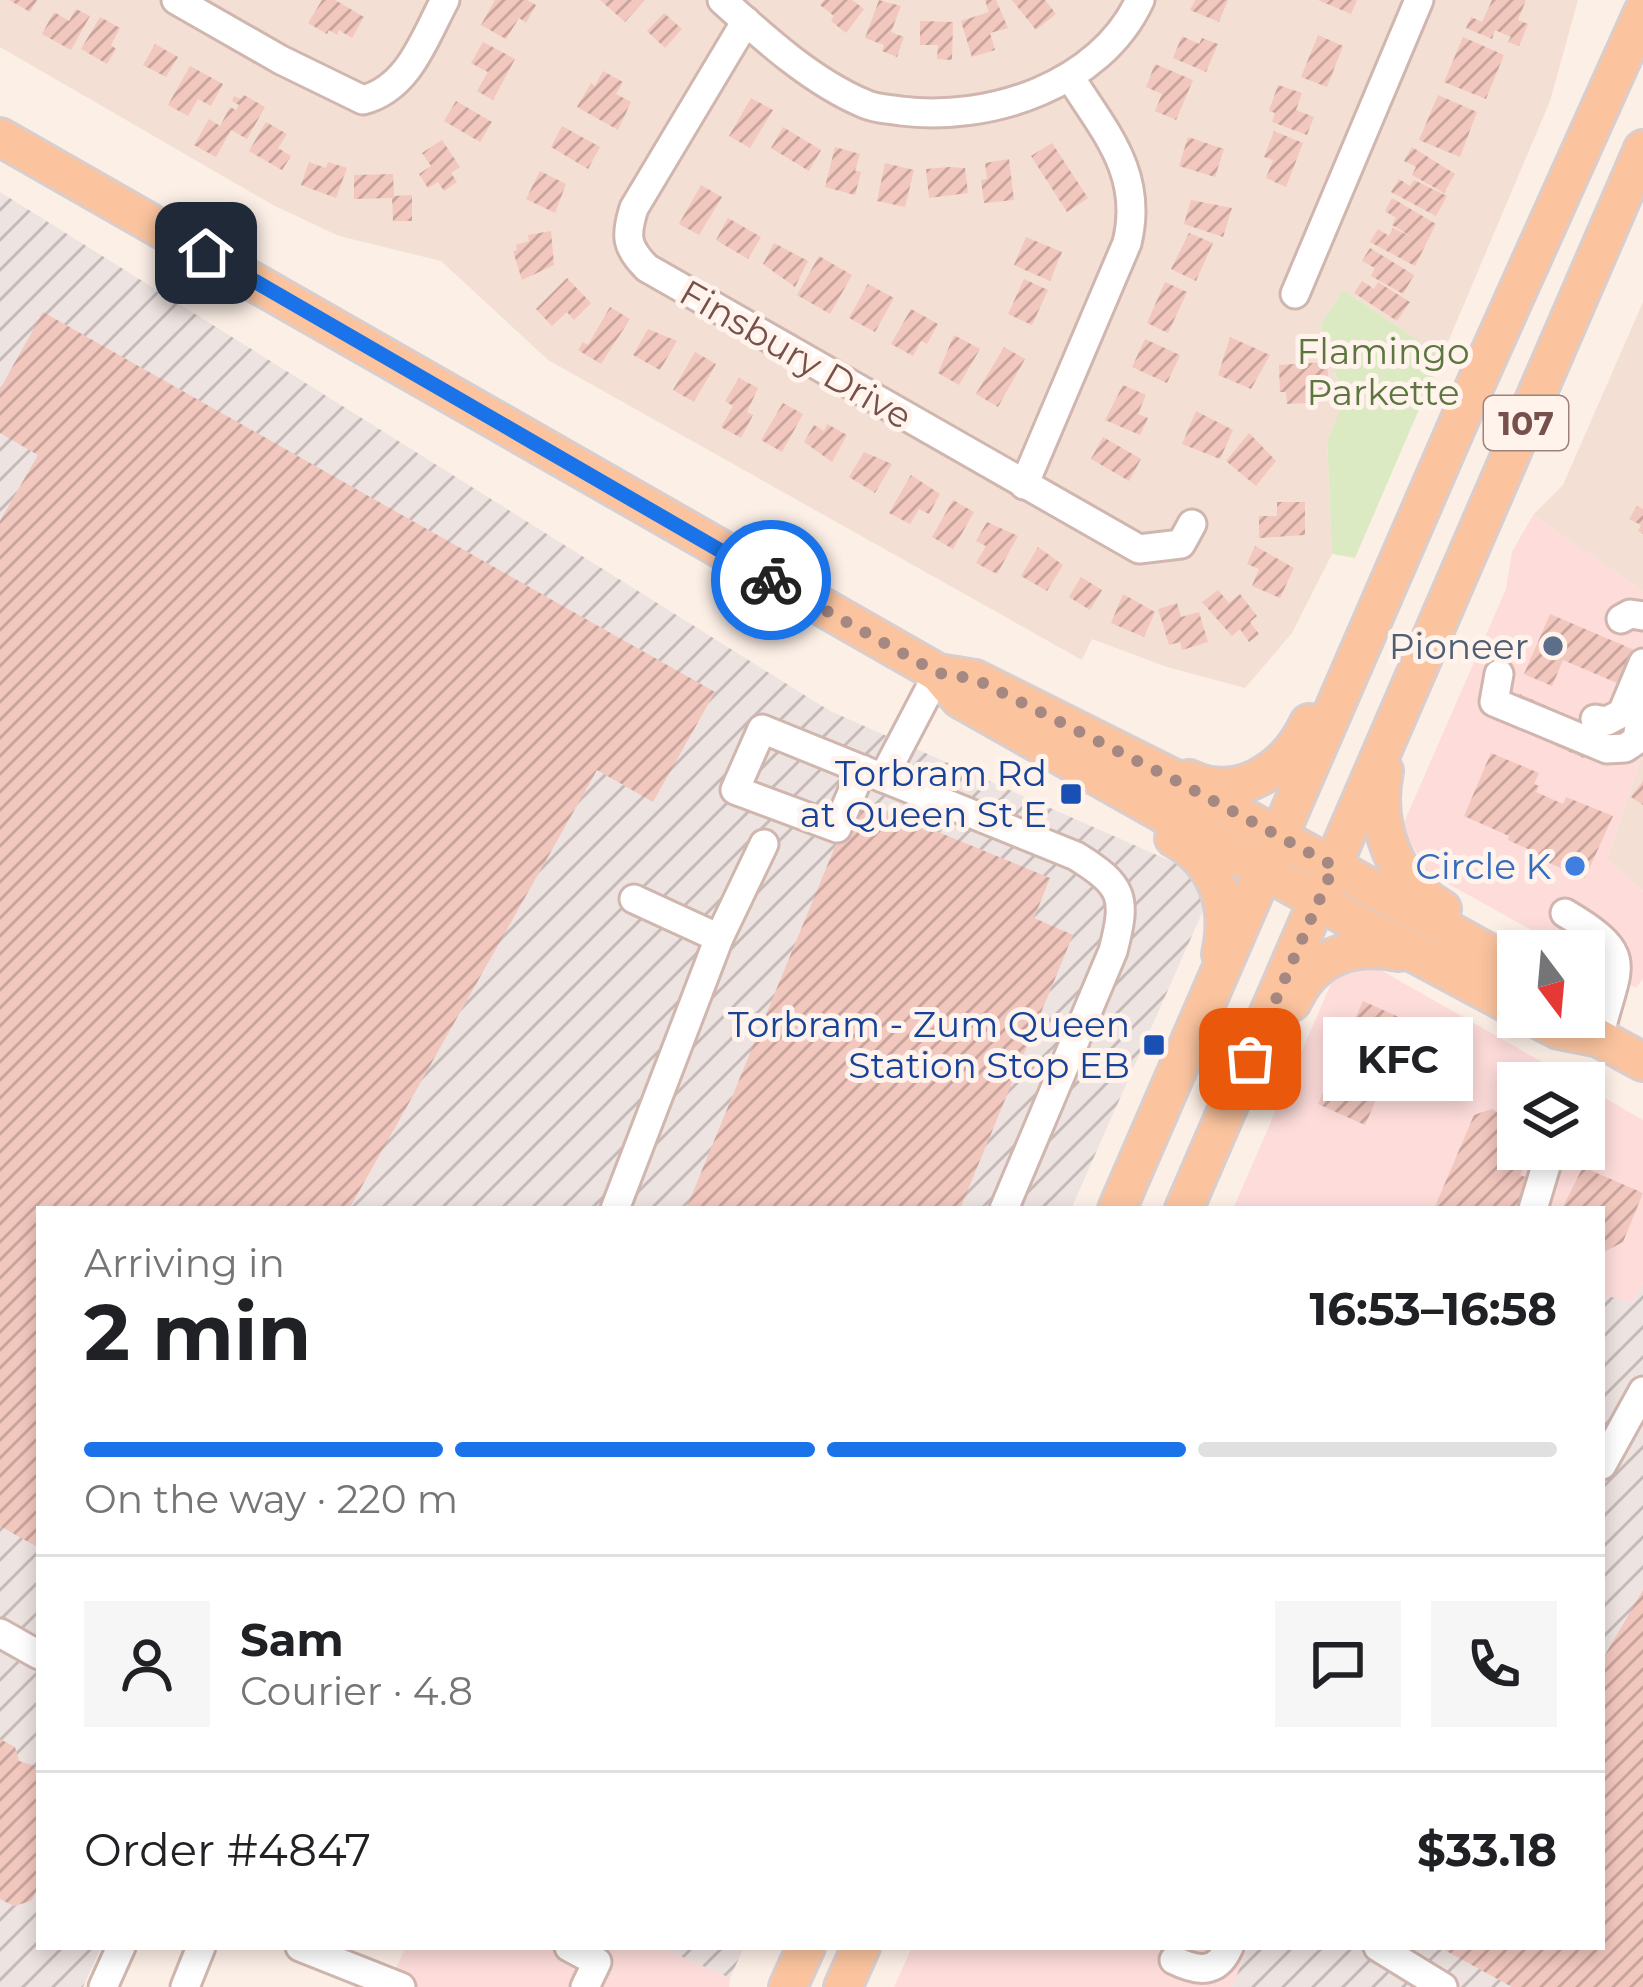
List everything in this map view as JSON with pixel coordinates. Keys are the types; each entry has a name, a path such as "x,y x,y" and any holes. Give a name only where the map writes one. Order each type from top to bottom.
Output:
{"main road":[{"name":"107","path":"1118,1206 1390,578 1643,12"},
{"path":"0,137 938,673 960,699 1026,737 1497,998"},
{"name":"107","path":"1185,1206 1643,149"},
{"path":"1094,738 1219,788 1268,774 1300,742 1366,590 1390,578"},
{"path":"938,673 975,679 1094,738 1497,957"},
{"path":"1406,697 1408,709 1382,775 1381,807 1388,844 1419,896 1497,940"},
{"path":"1026,737 1033,757 1197,852 1210,867 1219,889 1222,951 1193,1019 1192,1038"},
{"path":"1231,1102 1252,1096 1305,978 1331,956 1371,947 1401,953 1447,977 1460,978"},
{"path":"1605,1035 1643,1063"},
{"path":"788,1987 805,1950"},
{"path":"843,1987 859,1950"}],"street":[{"path":"176,0 346,95 363,100 400,81 445,0"},
{"path":"722,0 831,87 870,107 924,114 981,111 1070,77 1102,50 1140,0"},
{"path":"1295,294 1419,0"},
{"name":"Finsbury Drive","path":"746,21 634,208 626,234 630,251 647,268 1139,549 1180,544 1192,524"},
{"path":"1024,485 1127,243 1134,213 1130,184 1114,147 1070,77"},
{"path":"1595,718 1606,721 1622,713 1643,662"},
{"path":"938,673 872,774 837,827 735,790 762,729 872,774 1076,856 1108,876 1124,909 1113,951 1005,1206"},
{"path":"1499,674 1494,702 1607,749 1625,748 1637,740 1643,698"},
{"path":"616,1206 719,938 764,844"},
{"path":"634,899 719,938"},
{"path":"1565,914 1593,930"},
{"path":"1605,939 1615,949 1617,969 1605,996"},
{"path":"1534,1206 1544,1170"},
{"path":"1605,1460 1640,1402"},
{"path":"0,1634 36,1653"},
{"path":"103,1987 120,1950"},
{"path":"185,1987 200,1950"},
{"path":"308,1950 401,1987"},
{"path":"575,1950 597,1962 586,1987"},
{"path":"1174,1960 1198,1970 1210,1969 1219,1965 1227,1950"},
{"path":"1395,1952 1443,1987"}],"shaded area":[{"path":"0,0 1578,0 1550,101 1442,356 1343,290 1320,325 1344,402 1327,441 1332,554 1292,633 1245,688 1167,667 1092,639 1082,660 548,360 441,261 339,236 273,205 0,47"},
{"path":"0,192 830,711 1193,871 1206,904 1072,1206 36,1206 36,1950 100,1950 83,1987 0,1987"},
{"path":"1643,302 1643,591 1533,515 1563,485"},
{"path":"1533,515 1643,591 1643,751 1607,859 1643,891 1643,979 1636,988 1605,971 1605,930 1531,930 1427,872 1402,827 1506,589 1512,552"},
{"path":"1643,751 1643,891 1607,859"},
{"path":"1370,964 1542,1062 1497,1062 1497,1170 1605,1170 1605,1098 1643,1120 1643,1283 1633,1303 1608,1296 1605,1302 1605,1206 1234,1206 1334,977"},
{"path":"1643,1283 1643,1987 1232,1987 1247,1950 1605,1950 1605,1302 1608,1296 1633,1303"},
{"path":"405,1950 668,1950 730,1978 729,1987 387,1987"},
{"path":"667,1950 743,1950 730,1978"},
{"path":"911,1950 1247,1950 1232,1987 894,1987"}],"green space":[{"name":"Flamingo Parkette","path":"1343,290 1442,356 1355,558 1332,554 1327,441 1344,401 1320,325"}],"building":[{"path":"9,0 37,0 30,12"},
{"path":"322,0 335,0 364,17 352,38 339,30 337,35 329,30 327,34 308,23"},
{"path":"495,0 527,0 536,5 526,23 519,18 506,39 481,25"},
{"path":"600,0 645,0 625,22"},
{"path":"824,0 852,0 864,9 846,33 820,5"},
{"path":"879,0 901,6 891,32 904,37 897,57 882,51 884,45 865,38"},
{"path":"985,0 996,0 1008,28 990,33 995,50 972,57 961,21 989,12"},
{"path":"1012,0 1045,0 1056,14 1036,30"},
{"path":"1195,0 1228,0 1219,22 1190,10"},
{"path":"1318,0 1357,0 1351,14"},
{"path":"1492,0 1526,0 1518,20 1528,24 1519,46 1495,30 1492,39 1466,28 1471,17 1482,22"},
{"path":"76,9 90,16 71,50 42,34 54,12 69,21"},
{"path":"664,13 682,29 665,48 647,31"},
{"path":"100,17 120,28 107,64 81,49"},
{"path":"920,21 953,22 952,60 937,59 938,45 920,45"},
{"path":"1318,35 1343,46 1327,87 1301,77"},
{"path":"1182,36 1199,44 1202,38 1218,44 1206,72 1173,58"},
{"path":"1463,37 1504,55 1486,99 1444,82"},
{"path":"483,42 515,59 493,100 477,91 488,72 471,63"},
{"path":"155,44 178,57 166,77 143,65"},
{"path":"1155,64 1193,80 1176,120 1155,111 1162,94 1146,87"},
{"path":"190,66 223,84 211,106 198,99 188,116 168,105"},
{"path":"603,71 623,82 616,94 631,102 618,130 577,107"},
{"path":"1278,85 1302,93 1296,110 1314,117 1307,135 1272,122 1275,113 1269,111"},
{"path":"244,95 265,107 247,139 231,130 216,157 194,145 209,119 220,126 230,107 236,110 239,105 232,101 234,96 241,99"},
{"path":"1438,95 1477,112 1460,157 1419,140"},
{"path":"751,98 773,110 750,148 729,136"},
{"path":"456,101 492,122 480,142 444,121"},
{"path":"266,122 287,134 278,148 291,156 282,170 249,151"},
{"path":"562,126 600,147 588,169 551,147"},
{"path":"783,127 821,150 809,171 771,148"},
{"path":"1274,131 1303,143 1286,187 1266,178 1273,160 1264,157"},
{"path":"1188,137 1224,149 1215,177 1179,166"},
{"path":"442,140 460,167 451,173 457,182 444,191 438,182 428,188 419,174 431,166 422,153"},
{"path":"1052,143 1088,198 1067,212 1031,156"},
{"path":"835,147 860,154 855,195 825,187"},
{"path":"1412,147 1455,174 1444,193 1412,175 1416,167 1404,161"},
{"path":"1009,159 1014,200 984,203 985,163"},
{"path":"309,162 347,168 336,198 301,185"},
{"path":"885,163 914,170 905,207 877,201"},
{"path":"965,168 968,193 929,198 926,169"},
{"path":"540,171 566,184 555,213 526,199"},
{"path":"393,174 394,196 412,195 412,221 393,221 392,198 354,199 354,175"},
{"path":"1399,179 1410,186 1414,180 1447,196 1436,216 1391,192"},
{"path":"701,185 722,197 699,235 679,224"},
{"path":"1392,198 1436,224 1415,266 1370,242 1378,229 1389,236 1393,228 1412,237 1392,225 1396,218 1385,211"},
{"path":"1191,200 1232,208 1223,237 1184,224"},
{"path":"728,218 761,237 748,259 716,240"},
{"path":"551,231 554,265 522,280 513,251 516,245 529,241 528,235"},
{"path":"1189,233 1213,243 1196,281 1171,269"},
{"path":"1026,237 1062,252 1050,281 1014,265"},
{"path":"774,243 808,261 795,287 763,264"},
{"path":"1370,248 1414,275 1403,294 1371,276 1375,268 1362,261"},
{"path":"819,256 852,275 830,314 797,295"},
{"path":"567,278 591,303 574,320 567,312 552,326 536,309"},
{"path":"1024,279 1048,290 1032,325 1008,314"},
{"path":"1362,281 1374,289 1378,282 1410,302 1397,321 1354,293"},
{"path":"1165,282 1187,292 1168,333 1147,323"},
{"path":"868,284 894,298 875,332 849,318"},
{"path":"610,307 630,319 601,364 578,350 583,342 588,345"},
{"path":"911,309 938,324 927,344 921,341 913,356 891,344"},
{"path":"43,312 715,692 653,802 597,770 351,1206 36,1206 36,1546 0,1526 0,521 38,455 0,433 0,389"},
{"path":"648,329 677,341 660,370 633,355"},
{"path":"954,335 980,349 959,385 938,373"},
{"path":"1230,337 1270,355 1251,389 1218,375"},
{"path":"1145,339 1180,355 1167,383 1132,367"},
{"path":"1004,347 1025,359 998,407 976,394"},
{"path":"695,352 716,364 694,402 673,390"},
{"path":"1327,362 1329,390 1323,390 1324,402 1287,404 1286,392 1280,392 1279,365"},
{"path":"739,378 758,388 747,412 753,415 741,438 721,427 733,406 725,401"},
{"path":"1123,385 1146,395 1138,414 1148,418 1140,435 1105,420"},
{"path":"783,403 803,414 782,452 761,440"},
{"path":"1196,411 1233,430 1220,459 1182,444"},
{"path":"827,424 847,435 832,462 804,442 814,425 824,431"},
{"path":"1249,433 1276,461 1256,486 1226,461"},
{"path":"1103,437 1141,459 1129,481 1091,459"},
{"path":"864,452 892,464 875,493 849,477"},
{"path":"911,475 940,494 929,514 919,509 910,524 889,513"},
{"path":"953,500 974,512 953,549 932,537"},
{"path":"1277,502 1305,502 1305,535 1259,538 1259,516 1277,516"},
{"path":"1637,506 1643,509 1643,534 1638,531 1641,525 1629,519"},
{"path":"987,522 1018,536 997,574 976,563 986,546 976,541"},
{"path":"1255,546 1294,568 1280,598 1252,586 1259,569 1247,564"},
{"path":"1038,547 1063,565 1047,591 1021,576"},
{"path":"1081,577 1102,590 1090,610 1069,597"},
{"path":"1218,590 1229,603 1240,594 1257,616 1250,622 1259,634 1249,642 1240,629 1232,636 1202,602"},
{"path":"1123,594 1155,612 1144,637 1111,623"},
{"path":"1177,603 1181,617 1199,612 1208,642 1182,650 1180,642 1169,645 1158,609"},
{"path":"1550,614 1639,652 1624,686 1563,660 1552,686 1524,674"},
{"path":"1520,694 1596,728 1583,758 1506,723"},
{"path":"1491,753 1539,773 1536,792 1563,804 1566,797 1613,816 1585,878 1537,858 1539,854 1508,840 1509,836 1464,816"},
{"path":"1643,781 1643,805 1631,797"},
{"path":"855,798 1050,878 1034,918 1073,935 961,1206 687,1206"},
{"path":"1363,1001 1410,1022 1365,1125 1318,1104"},
{"path":"1497,1112 1497,1170 1522,1170 1520,1175 1534,1180 1524,1206 1435,1206 1474,1115"},
{"path":"1582,1170 1643,1193 1623,1242 1605,1251 1605,1206 1564,1206"},
{"path":"1643,1590 1643,1987 1512,1987 1444,1950 1605,1950 1605,1655"},
{"path":"0,1739 15,1747 19,1761 36,1766 36,1892 31,1901 14,1906 0,1899"}],"way so far":[{"path":"771,580 938,673 975,679 1334,866 1250,1059"}],"place":[{"name":"Pioneer","path":"1553,646"},
{"name":"Torbram Rd at Queen St E","path":"1071,794"},
{"name":"Circle K","path":"1575,866"},
{"name":"Torbram - Zum Queen Station Stop EB","path":"1154,1045"},
{"name":"KFC","path":"1250,1059"}],"route":[{"path":"206,253 771,580"}]}
